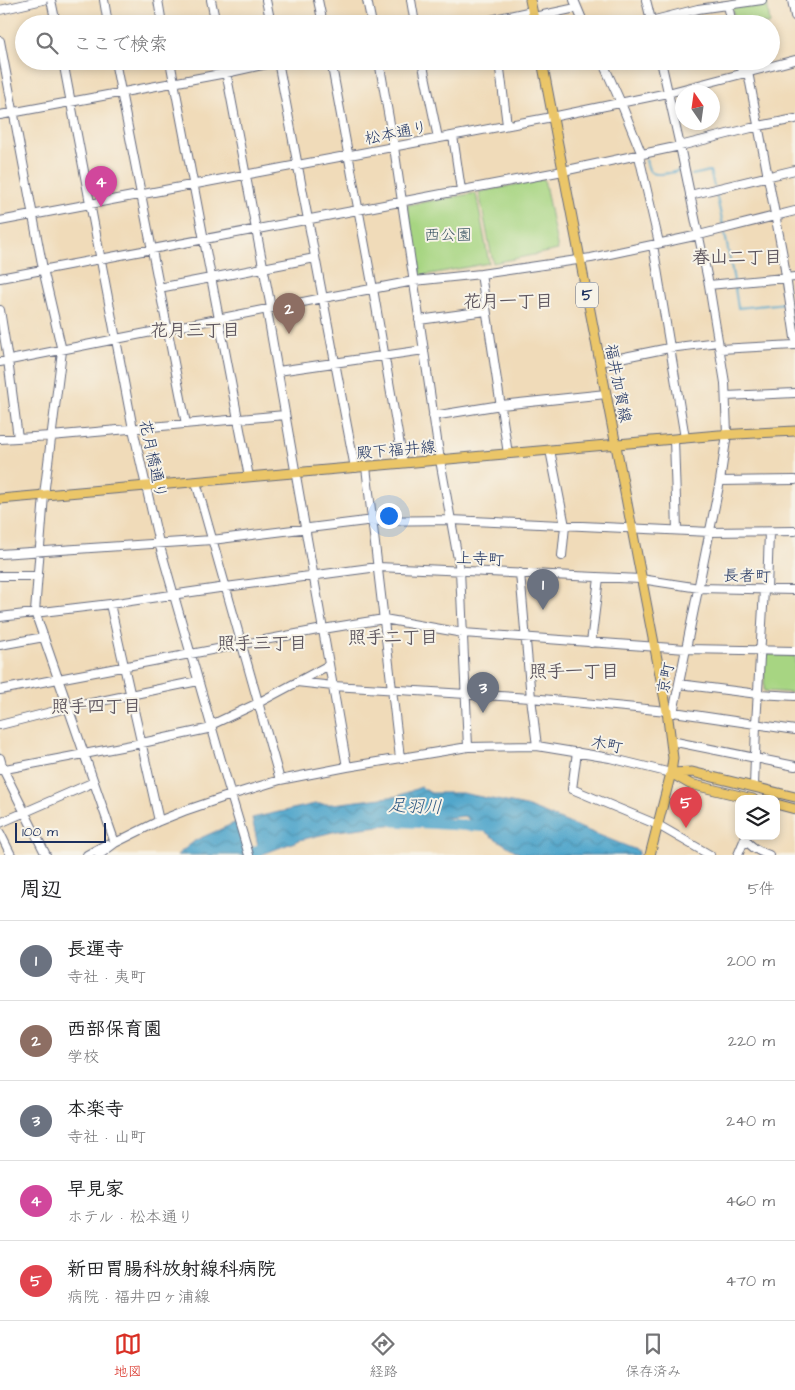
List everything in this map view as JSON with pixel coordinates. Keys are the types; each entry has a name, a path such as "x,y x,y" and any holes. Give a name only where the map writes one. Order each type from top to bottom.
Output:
{"main road":[{"path":"530,0 534,15"},
{"name":"福井加賀線","path":"544,70 654,647 670,712"},
{"name":"殿下福井線","path":"0,499 727,434 795,431"},
{"name":"京町","path":"650,855 671,773 673,758 670,712"},
{"path":"671,773 692,772 795,797"},
{"path":"671,773 690,784 736,795"},
{"path":"780,805 795,809"}],"street":[{"path":"0,10 43,0"},
{"path":"51,0 54,15"},
{"path":"104,0 106,15"},
{"path":"158,0 160,15"},
{"path":"211,0 214,15"},
{"path":"266,0 269,15"},
{"path":"318,0 321,15"},
{"path":"367,0 370,15"},
{"path":"411,0 414,15"},
{"path":"646,0 649,15"},
{"path":"696,0 698,9"},
{"path":"676,15 698,9 744,1 762,0"},
{"path":"792,0 795,16"},
{"path":"540,15 575,4"},
{"path":"728,5 730,15"},
{"path":"0,41 43,269 62,351 44,495 35,612 114,841"},
{"name":"松本通り","path":"780,64 795,60"},
{"name":"花月橋通り","path":"65,70 133,429 159,543 249,855"},
{"path":"118,70 186,424"},
{"path":"172,70 249,477"},
{"path":"226,70 263,268 285,415 347,767"},
{"path":"0,114 239,70"},
{"path":"281,70 354,468"},
{"path":"332,70 359,210 403,463"},
{"path":"381,70 394,147 433,416 460,570 468,747"},
{"path":"424,70 438,138"},
{"path":"500,70 507,125"},
{"path":"606,70 621,103 640,155 656,244 669,348 685,438"},
{"name":"京町","path":"662,70 709,285 725,382 727,434 720,481 699,588 679,684 670,712"},
{"name":"松本通り","path":"0,221 552,117 668,93 754,70"},
{"path":"746,72 759,126 795,338"},
{"path":"0,278 563,171 680,146 795,118"},
{"path":"452,136 461,190"},
{"path":"690,195 795,170"},
{"path":"4,361 373,289 580,260 795,212"},
{"path":"159,288 316,258"},
{"path":"480,274 508,454"},
{"path":"709,285 795,277"},
{"path":"0,310 4,361 18,438"},
{"path":"419,320 486,311"},
{"path":"600,362 669,348 719,345 795,345"},
{"path":"278,371 424,350"},
{"path":"726,396 795,393"},
{"path":"433,416 501,405 606,394"},
{"path":"0,439 285,415"},
{"path":"674,439 677,530"},
{"path":"550,450 565,526 562,556"},
{"path":"366,467 400,758"},
{"path":"720,481 795,480"},
{"path":"196,482 280,780"},
{"path":"0,554 212,540 366,521 451,520 710,532 795,531"},
{"path":"754,787 760,650 769,532"},
{"name":"上寺町","path":"0,617 110,604 378,567 641,580 699,588"},
{"path":"520,573 537,746"},
{"path":"0,576 38,576"},
{"path":"591,643 599,578"},
{"name":"長者町","path":"699,588 795,590"},
{"path":"110,604 159,821"},
{"path":"0,690 384,619 463,634 686,649 795,651"},
{"path":"0,645 44,637"},
{"path":"1,770 142,743 212,727 329,665"},
{"path":"0,725 67,708 198,681"},
{"path":"297,682 333,686 531,698 670,712 792,730"},
{"path":"679,684 758,694 795,696"},
{"path":"671,741 795,766"},
{"name":"木町","path":"114,841 159,821 280,780 468,747 537,746 610,758 671,773"},
{"path":"576,752 572,789 710,855"},
{"path":"0,758 1,770 46,855"},
{"path":"0,823 94,782"},
{"path":"0,833 9,852 0,855"},
{"path":"738,855 745,840"},
{"path":"747,840 748,843 768,855"},
{"path":"87,855 114,841"},
{"path":"98,855 114,841"}],"green space":[{"path":"767,2 769,15 734,15 732,7"},
{"path":"544,179 558,250 493,263 479,192"},
{"name":"西公園","path":"476,193 489,263 420,276 407,205"},
{"path":"765,654 795,656 795,693 764,691"}],"water":[{"path":"421,787 431,793 462,793 526,806 639,851 638,855 522,855 491,836 464,816 337,831 300,840 260,855 252,818 315,804 333,804 398,796"},
{"path":"239,821 249,855 177,855 196,840"}],"waterway":[{"path":"646,160 651,172 657,174 682,170 682,172"},
{"path":"692,175 710,171 714,186"},
{"path":"716,193 723,225"},
{"path":"725,234 734,281"},
{"path":"735,288 738,308 786,303"},
{"name":"足羽川","path":"394,821 493,827"},
{"name":"足羽川","path":"249,855 273,842"}],"place":[{"name":"早見家","path":"101,207"},
{"name":"西部保育園","path":"289,334"},
{"name":"長運寺","path":"543,610"},
{"name":"本楽寺","path":"483,713"},
{"name":"新田胃腸科放射線科病院","path":"686,828"}],"district":[{"name":"春山二丁目","path":"737,257"},
{"name":"花月一丁目","path":"508,301"},
{"name":"花月三丁目","path":"195,330"},
{"name":"照手二丁目","path":"393,637"},
{"name":"照手三丁目","path":"262,643"},
{"name":"照手一丁目","path":"574,671"},
{"name":"照手四丁目","path":"96,706"}]}
